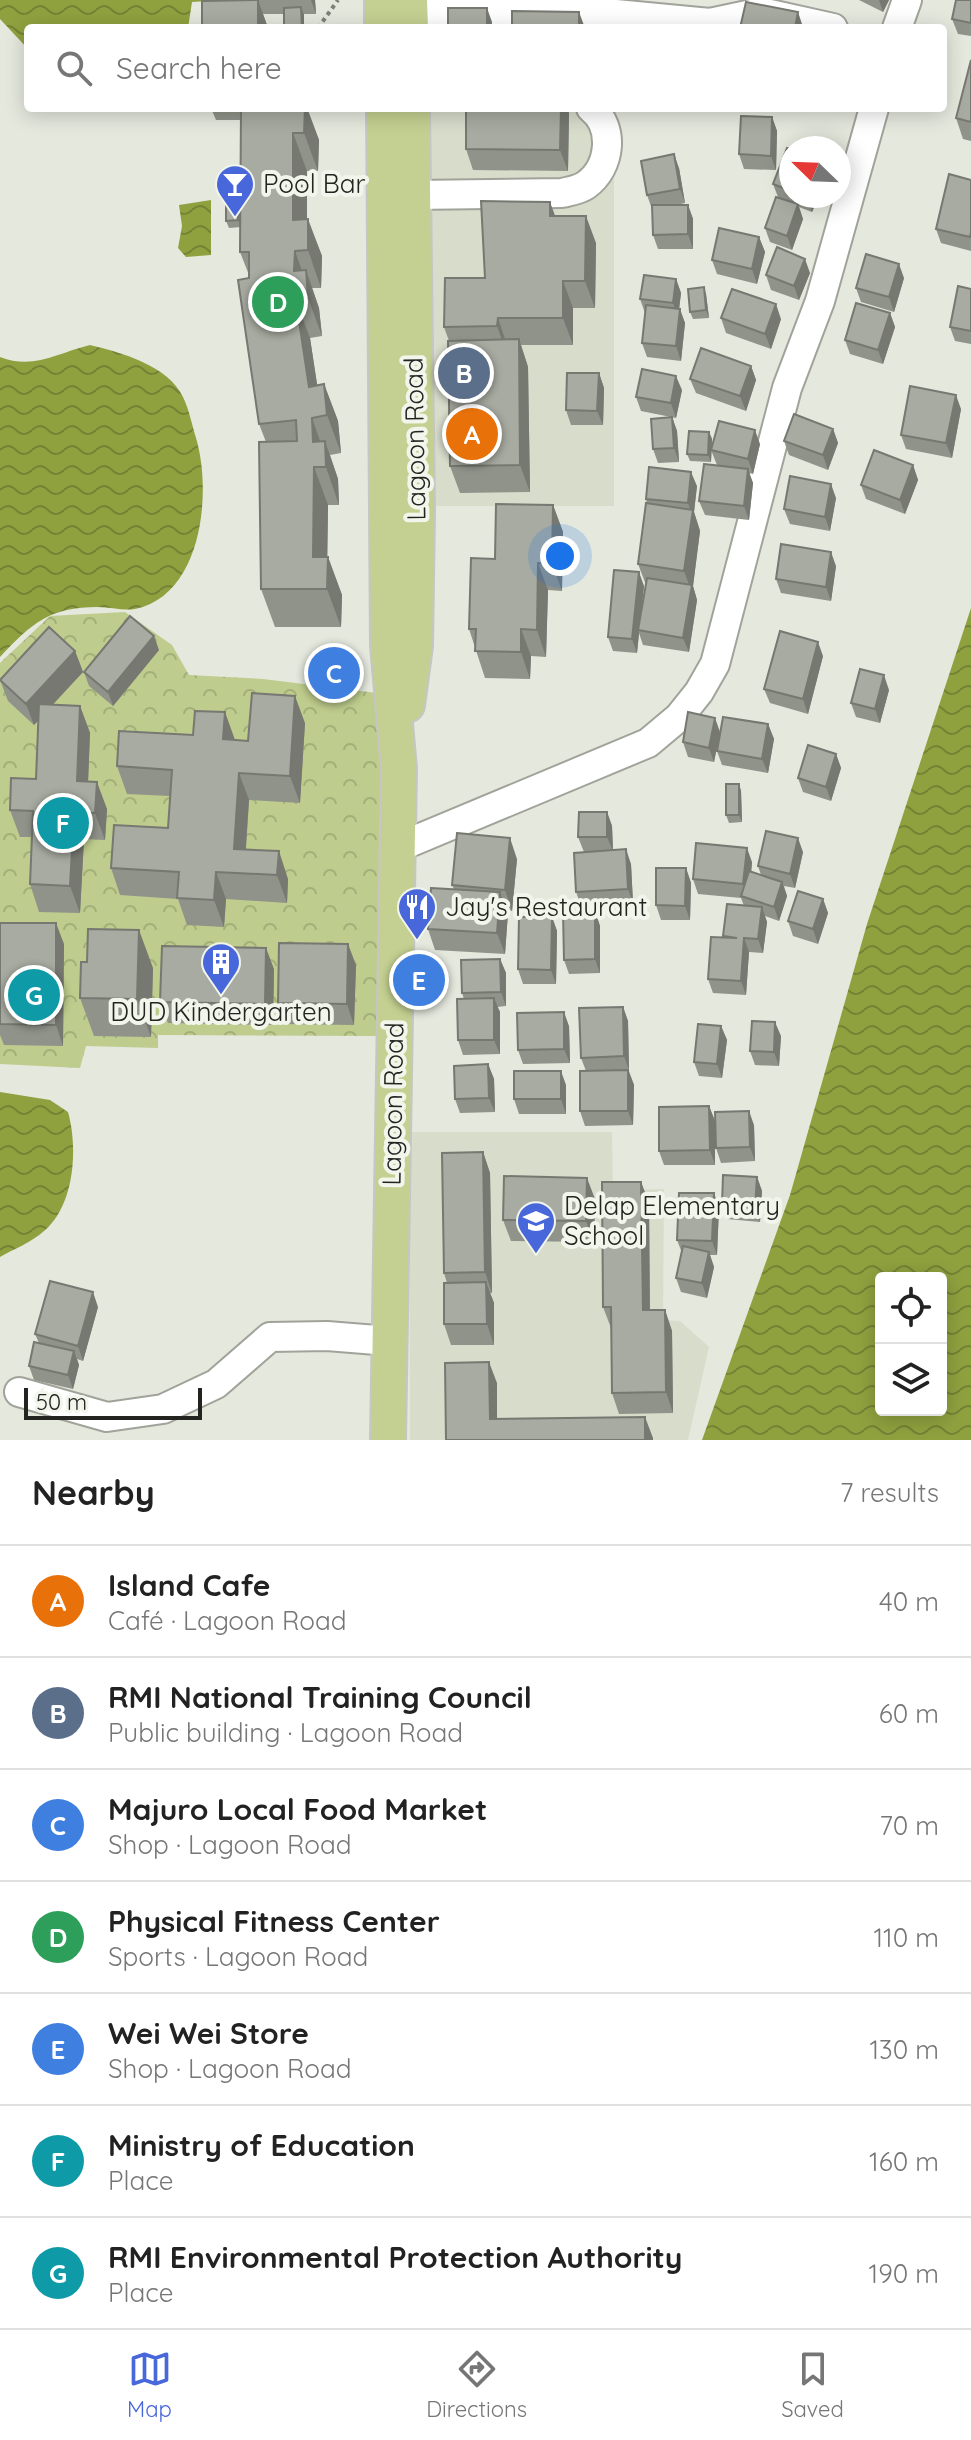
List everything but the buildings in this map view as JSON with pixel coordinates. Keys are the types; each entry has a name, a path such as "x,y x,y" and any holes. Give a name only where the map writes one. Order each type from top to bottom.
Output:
{"main road":[{"name":"Lagoon Road","path":"384,112 388,645 399,769 388,1440"},
{"name":"Lagoon Road","path":"399,769 415,646 412,112"}],"street":[{"path":"898,24 907,0"},
{"path":"399,13 595,12 710,23 761,12 815,24"},
{"path":"413,195 562,193 584,187 597,175 605,160 607,146 604,123 594,112"},
{"path":"399,847 648,743 679,717 699,692 726,633 787,388 820,301 873,112"},
{"path":"19,1392 107,1417 163,1409 216,1384 270,1337 327,1336 389,1341"}],"path":[{"path":"321,24 338,0"}],"shaded area":[{"path":"415,112 614,112 614,506 432,506"},
{"name":"Delap Elementary School","path":"409,1132 612,1132 613,1190 664,1189 663,1320 680,1321 709,1347 688,1440 410,1440"}],"green space":[{"path":"125,612 172,645 189,675 263,679 377,693 384,843 377,1036 158,1035 158,1048 86,1046 80,1068 0,1064 0,663 50,616"}],"water":[{"path":"0,0 224,0 192,2 189,24 24,24 24,45 0,19"},
{"path":"211,200 211,255 186,257 178,248 182,226 179,205"},
{"path":"90,345 129,356 155,369 176,386 183,397 201,460 202,512 197,538 188,563 175,584 158,600 135,609 81,608 54,614 32,626 0,657 0,357 12,361 35,361"},
{"path":"971,608 971,1440 702,1440 790,1195 867,924"},
{"path":"0,1092 50,1100 68,1112 73,1158 68,1191 54,1220 34,1239 0,1257"}],"place":[{"name":"Pool Bar","path":"235,218"},
{"name":"Physical Fitness Center","path":"278,302"},
{"name":"RMI National Training Council","path":"464,373"},
{"name":"Island Cafe","path":"472,434"},
{"name":"Majuro Local Food Market","path":"334,673"},
{"name":"Ministry of Education","path":"63,823"},
{"name":"Jay's Restaurant","path":"417,941"},
{"name":"Wei Wei Store","path":"419,980"},
{"name":"RMI Environmental Protection Authority","path":"34,995"},
{"name":"DUD Kindergarten","path":"221,996"},
{"name":"Delap Elementary School","path":"536,1255"}]}
